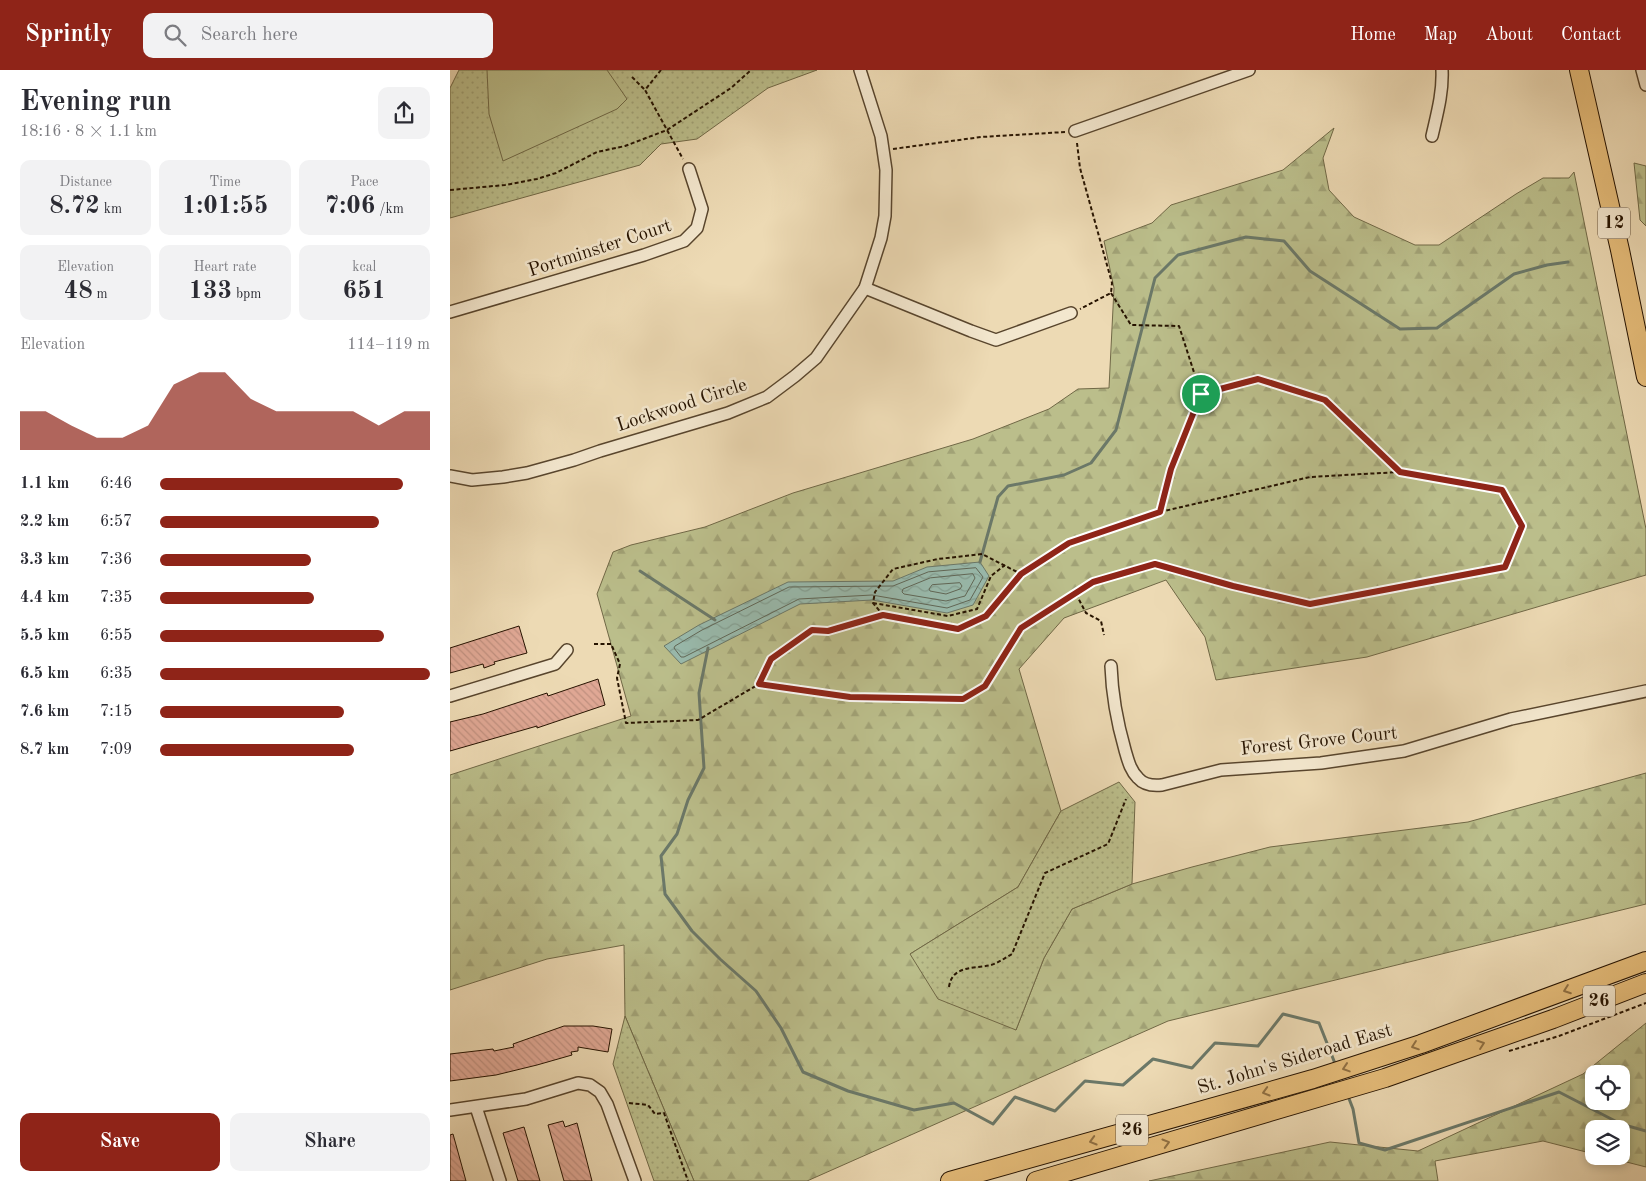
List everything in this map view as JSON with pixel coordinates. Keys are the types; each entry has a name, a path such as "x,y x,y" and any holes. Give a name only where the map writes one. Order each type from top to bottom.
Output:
{"main road":[{"name":"12","path":"1580,70 1646,377"},
{"name":"St. John's Sideroad East","path":"950,1181 1313,1079 1379,1058 1646,961"},
{"name":"26","path":"1036,1181 1385,1078 1553,1019 1646,983"}],"street":[{"name":"Lockwood Circle","path":"450,476 472,480 527,473 728,413 767,397 816,358 865,288 881,238 885,216 886,170 882,136 860,70"},
{"path":"1075,131 1249,70"},
{"path":"1432,136 1442,90 1442,70"},
{"path":"1642,70 1646,85"},
{"name":"Portminster Court","path":"450,312 644,255 684,241 696,228 702,210 689,169"},
{"path":"865,288 996,340 1071,313"},
{"path":"450,696 555,664 567,650"},
{"name":"Forest Grove Court","path":"1111,666 1117,722 1131,768 1140,780 1155,786 1162,786 1221,770 1321,763 1404,751 1511,719 1646,691"},
{"path":"450,1110 526,1099 578,1084 590,1085 600,1092 607,1104 633,1180"},
{"path":"476,1107 500,1181"}],"path":[{"path":"645,90 661,70"},
{"path":"450,190 505,185 536,179 556,173 597,152 625,146 667,130 731,88 751,70"},
{"path":"632,77 645,90 689,169"},
{"path":"883,150 981,137 1075,131 1080,168 1112,283 1111,293 1131,325 1178,326 1201,394 1171,469 1160,512"},
{"path":"1071,313 1111,293"},
{"path":"1201,394 1258,379 1325,400 1400,472"},
{"path":"594,644 611,644 620,664 616,678 626,724 698,720 759,684 771,659 812,630 828,631 883,615 958,629 986,616 1021,574 1069,543 1160,512 1310,478 1400,472 1502,490 1522,526 1505,567 1310,604 1233,586 1155,564 1093,582 1021,628 985,686 963,699 850,697 759,684"},
{"path":"873,603 875,592 893,570 938,559 982,554 1021,574"},
{"path":"873,603 948,616 977,610 992,576 1005,565"},
{"path":"1075,593 1086,613 1101,620 1104,635"},
{"path":"873,603 883,615"},
{"path":"949,987 950,980 960,970 991,965 1012,954 1045,873 1108,844 1126,799"},
{"path":"629,1103 648,1105 655,1114 664,1113 688,1181"}],"green space":[{"path":"459,70 817,70 768,88 697,139 661,144 640,165 450,218 450,88"},
{"path":"487,70 607,70 627,99 617,109 503,161 489,114"},
{"path":"1334,128 1323,158 1329,190 1354,217 1415,245 1439,245 1543,178 1569,178 1574,172 1646,529 1646,575 1367,657 1216,680 1205,637 1166,580 1064,618 1019,669 1061,811 1018,887 910,954 1016,1030 1044,958 1072,909 1132,884 1270,847 1468,822 1646,773 1646,904 1168,1021 807,1181 694,1181 625,1016 624,945 547,959 450,990 450,775 631,716 597,594 613,552 631,545 705,527 793,493 973,439 1049,409 1078,389 1109,388 1114,288 1104,241 1152,223 1171,205 1283,170"},
{"path":"1634,163 1646,166 1646,226 1640,220"},
{"path":"1119,782 1135,802 1132,884 1072,909 1044,958 1016,1030 938,999 910,954 1018,887 1061,811"},
{"path":"625,1016 694,1181 654,1181 613,1064"},
{"path":"1646,1023 1646,1167 1630,1163 1630,1120 1585,1120 1585,1152 1543,1141 1435,1161 1438,1181 1149,1181 1330,1142 1418,1151 1585,1072 1585,1110 1630,1110 1630,1065 1594,1065"}],"water":[{"path":"980,562 989,576 973,605 947,613 872,600 800,604 681,664 664,646 699,625 788,582 893,581 927,567"}],"building":[{"path":"519,626 527,653 494,662 495,664 484,668 483,664 450,673 450,648"},
{"path":"598,679 605,705 537,728 537,726 450,751 450,722 483,714 547,693 548,696"},
{"path":"564,1026 593,1026 612,1029 608,1052 578,1047 578,1051 571,1052 572,1055 537,1065 496,1075 450,1081 450,1054 493,1049 494,1051 514,1047 513,1044"},
{"path":"563,1121 565,1127 577,1123 592,1181 564,1181 548,1125"},
{"path":"524,1127 540,1181 518,1181 503,1133"},
{"path":"453,1134 466,1181 450,1181 450,1135"}],"waterway":[{"path":"980,562 998,497 1008,486 1064,475 1091,463 1116,430 1155,278 1178,255 1246,237 1284,241 1310,271 1400,329 1437,328 1514,274 1547,265 1568,262"},
{"path":"640,571 715,620"},
{"path":"708,648 699,693 704,768 688,800 677,834 661,856 665,894 692,931 756,991 781,1028 803,1072 848,1091 914,1110 954,1103 993,1124 1015,1097 1055,1111 1085,1081 1123,1085 1153,1059 1192,1068 1215,1043 1258,1046 1283,1014 1319,1023 1336,1066"},
{"path":"1348,1096 1353,1109 1359,1143 1385,1150 1559,1092 1621,1124 1646,1131"}],"route":[{"path":"1258,379 1325,400 1400,472 1502,490 1522,526 1505,567 1310,604 1233,586 1155,564 1093,582 1021,628 985,686 963,699 850,697 759,684 771,659 812,630 828,631 883,615 958,629 986,616 1021,574 1069,543 1160,512 1171,469 1201,394 1258,379"}]}
